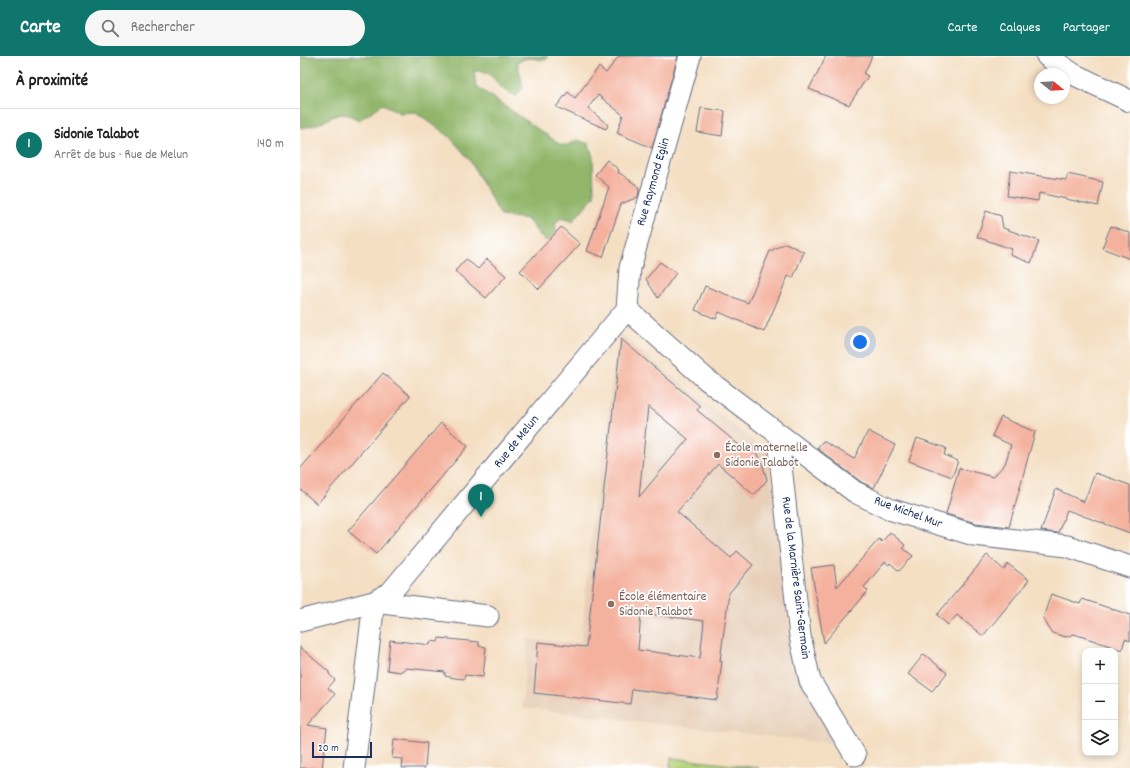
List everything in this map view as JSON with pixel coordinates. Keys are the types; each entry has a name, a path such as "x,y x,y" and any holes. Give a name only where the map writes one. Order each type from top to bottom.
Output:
{"street":[{"name":"Rue Raymond Eglin","path":"627,309 630,268 690,56"},
{"path":"1047,56 1073,74 1130,101"},
{"name":"Rue Michel Mur","path":"627,309 706,379 855,492 889,509 974,536 1067,546 1130,567"},
{"name":"Rue de Melun","path":"300,621 374,602 391,592 627,309"},
{"name":"Rue de la Marnière Saint-Germain","path":"782,437 780,457 800,636 810,681 855,755"},
{"path":"354,768 374,602 488,616"}],"shaded area":[{"path":"619,333 768,453 794,663 835,744 522,708 528,639 581,643 593,518"}],"green space":[{"path":"300,56 548,56 546,60 528,58 517,62 523,87 516,97 502,88 490,75 484,72 474,71 476,86 561,145 568,145 577,140 589,144 593,157 594,196 573,221 561,217 555,224 557,238 550,242 542,238 527,219 501,216 469,159 450,137 416,112 400,113 383,104 359,120 352,116 341,114 333,116 315,125 301,128"},
{"path":"671,758 759,768 670,768"}],"building":[{"path":"619,56 678,56 652,148 617,133 623,115 598,95 588,108 608,125 606,129 556,107 568,92 575,98 599,67 606,73"},
{"path":"826,56 872,56 864,74 868,76 849,105 809,89"},
{"path":"701,108 725,111 722,136 697,132"},
{"path":"607,160 619,170 618,172 638,186 639,191 638,197 621,204 603,257 587,251 609,187 595,175"},
{"path":"1010,171 1066,180 1068,174 1103,182 1098,206 1039,193 1038,201 1007,196"},
{"path":"986,211 1001,216 1003,228 1039,241 1031,263 1010,255 1012,249 977,237"},
{"path":"1111,226 1130,233 1130,259 1102,248"},
{"path":"561,227 580,244 539,289 520,271"},
{"path":"786,243 804,252 793,278 788,276 764,332 719,312 716,319 695,310 705,286 748,303 770,251"},
{"path":"466,259 478,269 487,259 506,276 486,298 455,271"},
{"path":"660,262 676,273 658,298 646,279"},
{"path":"621,339 700,406 697,410 746,451 751,445 762,462 767,480 754,495 718,464 677,512 731,558 737,551 753,565 729,593 720,661 722,661 717,700 632,689 630,704 534,693 538,642 586,647","holes":["648,406 688,439 639,497","641,613 704,621 700,658 638,650"]},
{"path":"383,373 410,396 317,504 300,489 300,469"},
{"path":"1001,417 1035,432 1009,527 976,523 946,514 959,468 993,477 1005,464 1011,445 992,436"},
{"path":"441,423 468,446 376,554 348,531"},
{"path":"868,431 895,445 874,488 861,482 817,448 823,441 854,459"},
{"path":"917,438 946,448 944,455 958,461 952,477 909,461"},
{"path":"1095,473 1130,485 1130,533 1067,510 1058,533 1041,531 1056,489 1084,502"},
{"path":"890,532 905,545 903,548 913,556 899,571 890,563 889,565 885,562 864,587 868,591 824,643 811,568 834,565 837,587 879,539 882,542"},
{"path":"987,555 1004,570 1008,564 1029,580 983,636 957,615 948,625 937,615"},
{"path":"1051,594 1080,604 1082,599 1130,615 1130,641 1125,639 1122,650 1074,634 1066,637 1052,633 1043,618"},
{"path":"439,638 479,642 479,646 486,647 483,677 465,675 464,679 455,678 445,676 445,672 406,668 400,672 387,670 390,640 430,645 431,641 438,642"},
{"path":"300,647 329,672 335,680 328,688 335,694 308,725 327,728 322,768 300,768"},
{"path":"924,654 947,673 932,691 908,674"},
{"path":"394,739 427,743 425,768 402,768 403,759 392,758"}],"place":[{"name":"École maternelle Sidonie Talabot","path":"717,455"},
{"name":"Sidonie Talabot","path":"481,517"},
{"name":"École élémentaire Sidonie Talabot","path":"611,604"}]}
